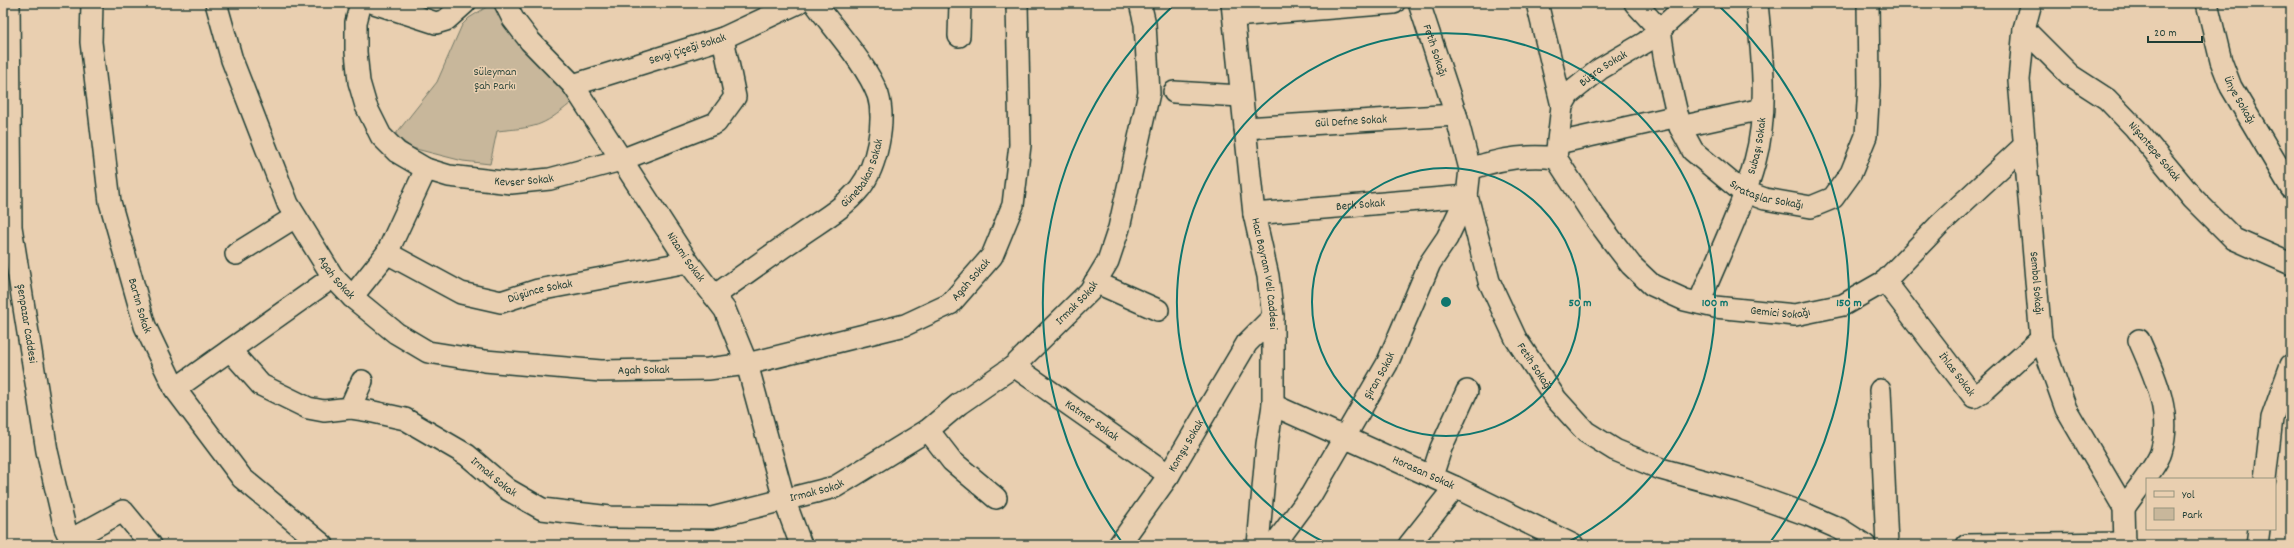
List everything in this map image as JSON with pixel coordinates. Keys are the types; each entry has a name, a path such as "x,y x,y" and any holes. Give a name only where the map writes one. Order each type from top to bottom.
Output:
{"street":[{"name":"Şenpazar Caddesi","path":"9,3 11,227 47,451 65,528 72,542"},
{"name":"Bartın Sokak","path":"92,3 91,42 110,202 145,326 174,389 242,478 323,545"},
{"name":"Agah Sokak","path":"216,3 232,60 288,204 295,218 333,277 352,297 396,333 428,352 485,361 601,371 708,369 747,364 905,325 950,304 992,256 1014,205 1020,145 1017,3"},
{"name":"Kevser Sokak","path":"361,3 356,22 356,52 359,82 366,106 381,136 397,152 426,169 449,176 511,183 550,179 621,160 716,123 735,97 723,38"},
{"path":"374,3 436,23 446,20 465,3"},
{"name":"Nizami Sokak","path":"505,3 513,19 530,41 573,85 688,262 725,310 747,364 784,500 801,545"},
{"name":"Sevgi Çiçeği Sokak","path":"573,85 723,38 798,3"},
{"name":"Günebakan Sokak","path":"714,296 840,208 861,187 871,165 879,141 881,118 878,96 870,77 815,3"},
{"path":"959,36 960,3"},
{"name":"Irmak Sokak","path":"230,350 261,385 308,408 324,411 350,408 405,419 467,455 507,489 542,508 610,516 712,518 835,487 928,430 959,404 1014,366 1090,291 1108,261 1119,228 1149,92 1145,24 1140,3"},
{"path":"1233,9 1394,3"},
{"name":"Fetih Sokağı","path":"1419,3 1456,115 1470,169 1467,196 1489,280 1516,339 1556,399 1586,432 1615,450 1660,469 1741,491 1808,515 1840,529 1868,545"},
{"path":"1538,3 1562,106"},
{"path":"1635,3 1660,30"},
{"name":"Büşra Sokak","path":"1557,150 1562,106 1569,94 1584,81 1646,42 1689,3"},
{"name":"Subaşı Sokak","path":"1699,303 1745,192 1755,160 1762,109 1763,68 1757,3"},
{"name":"Sırataşlar Sokağı","path":"1660,30 1665,62 1679,121 1693,152 1718,174 1745,192 1765,199 1811,207 1833,198 1851,173 1866,136 1869,85 1868,3"},
{"name":"Sembol Sokağı","path":"2031,3 2024,29 2019,80 2041,339 2066,409 2124,508 2125,544"},
{"name":"Ünye Sokağı","path":"2209,3 2221,60 2231,87 2291,188"},
{"name":"Hacı Bayram Veli Caddesi","path":"1233,9 1240,96 1246,128 1254,214 1268,276 1273,317 1273,405 1267,444 1258,545"},
{"name":"Nişantepe Sokak","path":"2024,29 2070,75 2106,99 2136,128 2193,198 2234,239 2291,264"},
{"path":"1174,92 1240,96"},
{"path":"1470,169 1490,162 1534,155 1679,121 1762,109"},
{"name":"Gül Defne Sokak","path":"1246,128 1456,115"},
{"name":"Gemici Sokağı","path":"1557,150 1591,212 1631,265 1652,284 1685,300 1747,311 1795,315 1843,304 1885,281 1939,225 2025,145"},
{"path":"352,297 387,253 426,169"},
{"name":"Berk Sokak","path":"1254,214 1467,196"},
{"name":"Şiran Sokak","path":"1274,545 1311,495 1387,364 1430,263 1447,238 1467,196"},
{"path":"236,254 295,218"},
{"name":"Düşünce Sokak","path":"387,253 461,293 501,302 538,290 688,262"},
{"path":"174,389 333,277"},
{"name":"İhlas Sokak","path":"1885,281 1974,397 1988,388 2041,339"},
{"path":"1095,282 1158,310"},
{"name":"Komşu Sokak","path":"1119,545 1169,475 1247,343 1273,317"},
{"path":"2124,508 2161,453 2165,425 2157,383 2138,340"},
{"name":"Katmer Sokak","path":"1014,366 1169,475"},
{"path":"2265,478 2272,418 2290,369"},
{"path":"350,408 362,381"},
{"path":"1880,390 1886,545"},
{"path":"1432,476 1441,448 1467,391"},
{"name":"Horasan Sokak","path":"1273,405 1455,487 1546,539 1573,545"},
{"path":"928,430 952,461 996,498"},
{"path":"1409,545 1455,487"},
{"path":"72,542 123,511 151,545"},
{"path":"2257,545 2259,530"},
{"path":"1967,545 2125,544"}],"green space":[{"name":"Süleyman Şah Parkı","path":"493,3 509,3 565,88 571,103 545,122 530,127 497,131 490,164 463,161 412,148 395,135 437,82 462,25 469,18"}]}
